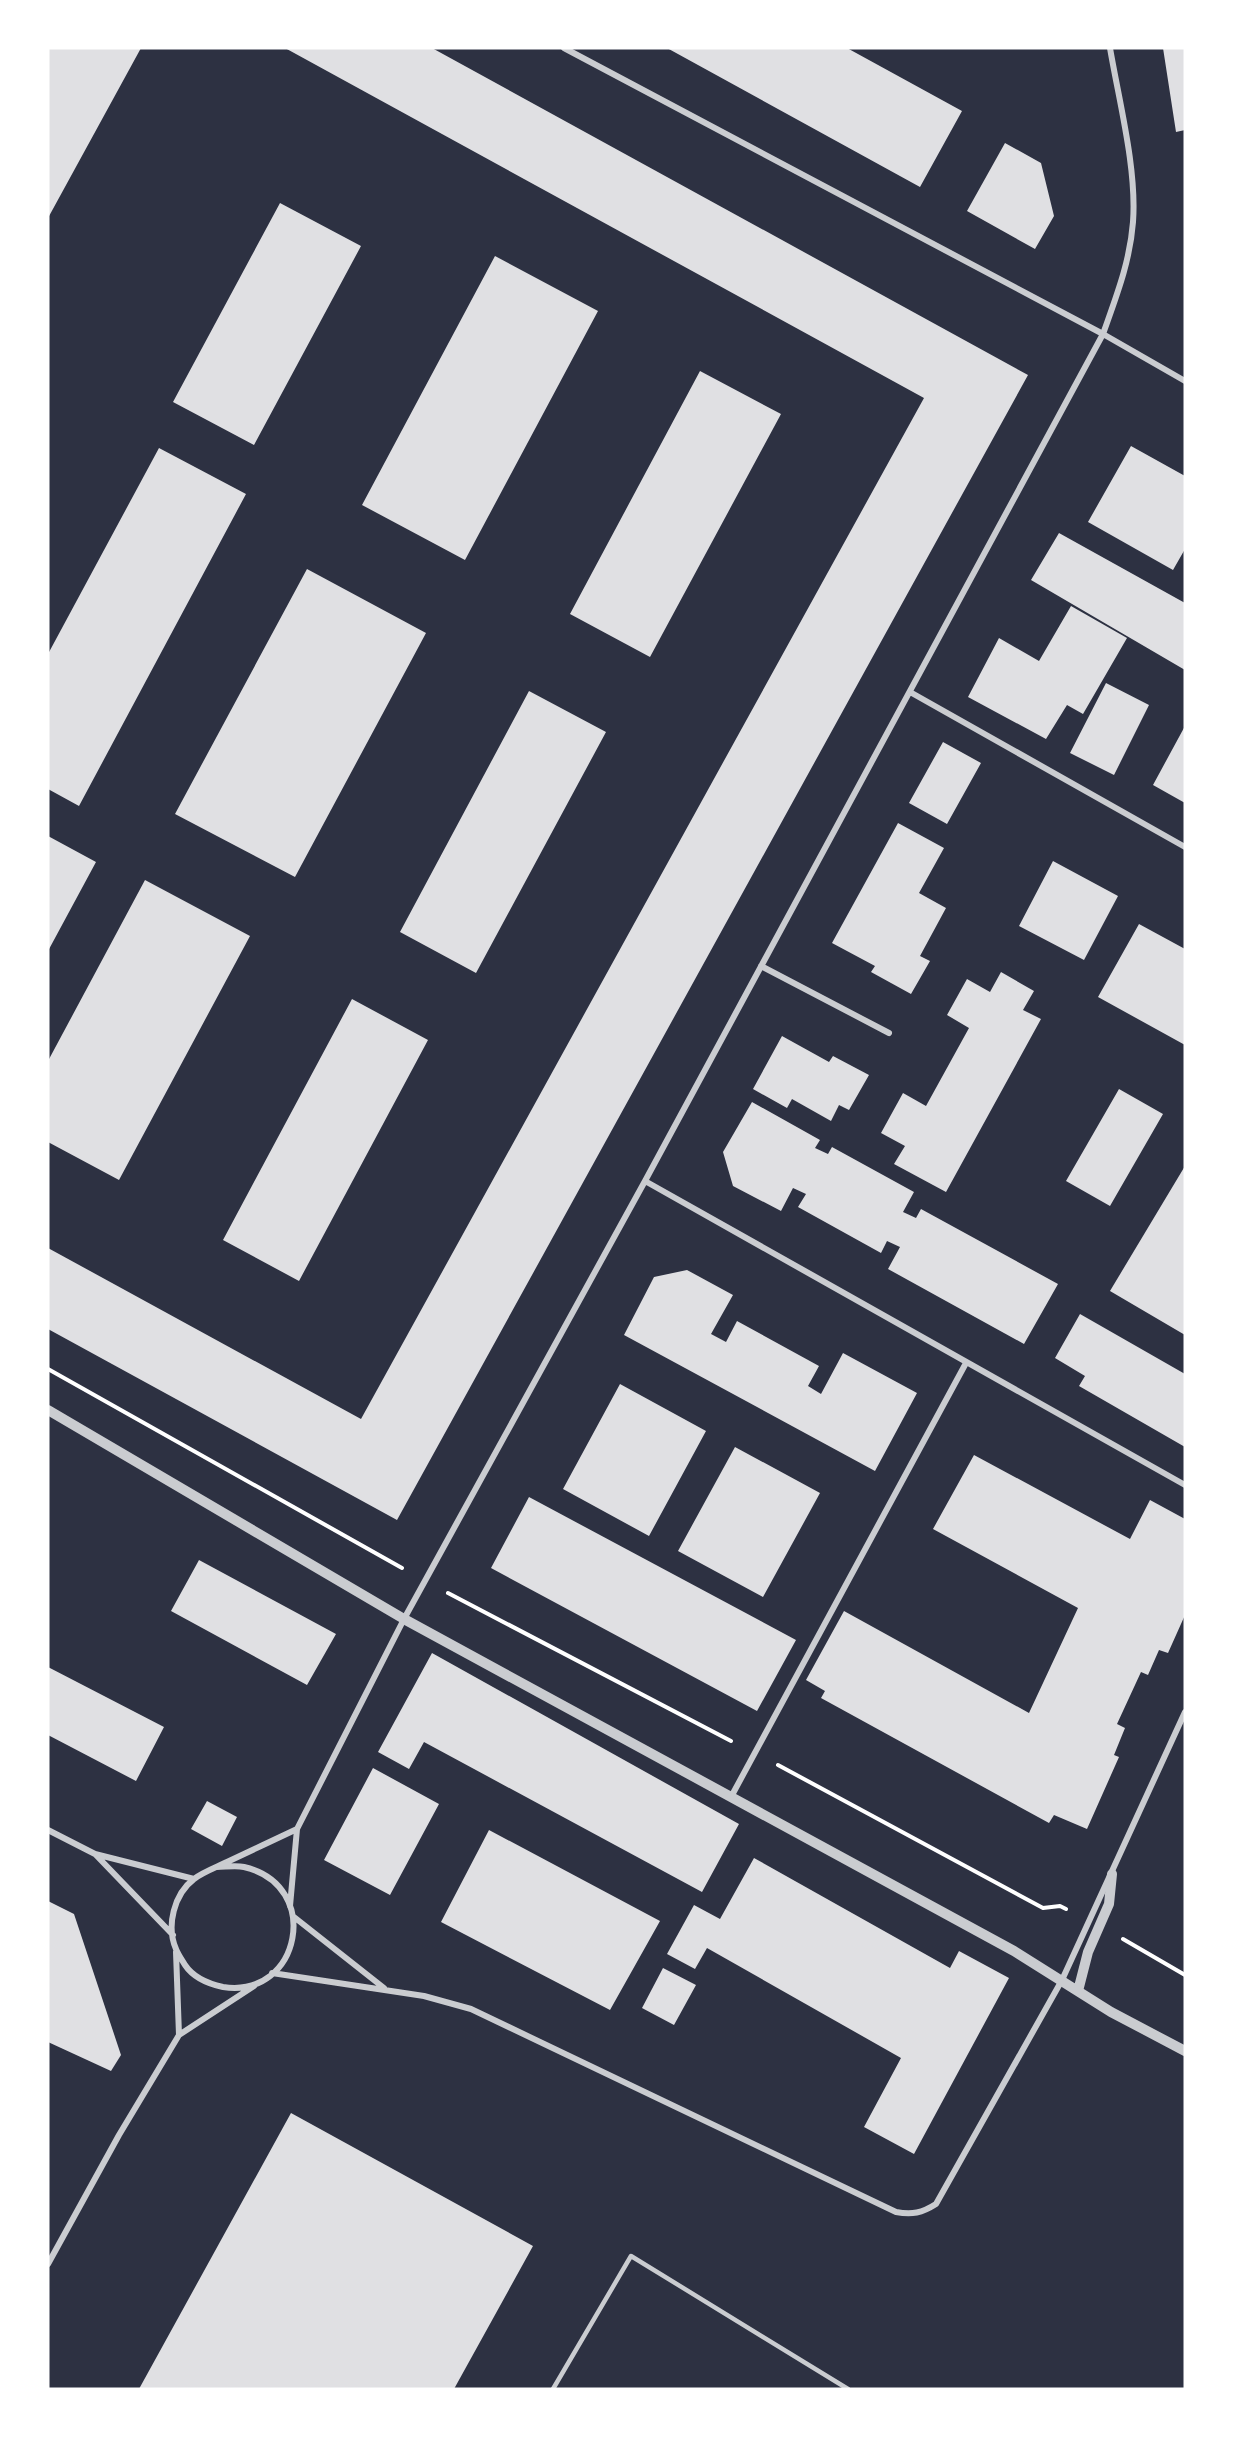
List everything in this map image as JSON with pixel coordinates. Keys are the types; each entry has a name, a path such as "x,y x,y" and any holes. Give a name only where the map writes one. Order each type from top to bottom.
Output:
{"street":[{"path":"564,48 1102,334 1185,381"},
{"path":"290,1906 297,1829 404,1619 645,1181 1102,334 1125,272 1133,221 1130,168 1110,48"},
{"path":"910,692 1185,847"},
{"path":"761,966 889,1033"},
{"path":"645,1181 1185,1485"},
{"path":"731,1798 966,1363"},
{"path":"48,1410 404,1619 1014,1951 1111,2012 1185,2051"},
{"path":"272,1973 424,1996 471,2009 896,2212 910,2214 924,2211 936,2204 1062,1980 1185,1712"},
{"path":"179,2035 175,1949 171,1924 178,1899 194,1879 297,1829"},
{"path":"48,1830 95,1854 194,1879"},
{"path":"95,1854 173,1935"},
{"path":"48,2264 118,2134 179,2035 282,1966 293,1942 294,1917 285,1893 267,1875 242,1866 217,1867"},
{"path":"1078,1991 1088,1952 1109,1904 1112,1874"},
{"path":"294,1917 385,1989"},
{"path":"175,1949 189,1971 211,1985 236,1989 261,1982"}],"lane":[{"path":"553,2389 631,2256 848,2389"}],"path":[{"path":"48,1369 425,1581 756,1753 1043,1908 1060,1906"},
{"path":"1142,1950 1185,1975"}],"building":[{"path":"48,48 141,48 48,218"},
{"path":"285,48 432,48 1028,375 397,1520 48,1329 48,1248 361,1419 924,398"},
{"path":"667,48 847,48 962,111 920,187"},
{"path":"1163,48 1185,48 1185,130 1176,132"},
{"path":"1005,143 1041,163 1054,216 1035,249 967,211"},
{"path":"280,203 361,246 254,445 173,402"},
{"path":"495,256 598,311 465,560 362,505"},
{"path":"700,371 781,414 650,657 570,614"},
{"path":"1131,446 1185,476 1185,549 1173,570 1088,522"},
{"path":"159,448 246,494 79,806 48,789 48,654"},
{"path":"1059,533 1185,603 1185,670 1031,580"},
{"path":"307,569 426,633 295,877 175,814"},
{"path":"1071,606 1127,638 1083,714 1067,705 1046,739 968,697 999,638 1039,661"},
{"path":"1106,683 1149,705 1114,775 1070,753"},
{"path":"529,691 606,732 476,973 400,932"},
{"path":"1185,726 1185,803 1153,785"},
{"path":"943,742 981,763 947,824 909,803"},
{"path":"898,823 944,848 919,893 946,908 920,956 930,961 911,994 871,972 875,966 832,943"},
{"path":"48,836 96,862 48,951"},
{"path":"1053,861 1118,896 1084,960 1019,926"},
{"path":"145,880 250,936 119,1180 48,1142 48,1061"},
{"path":"1139,924 1185,949 1185,1045 1098,997"},
{"path":"1001,972 1034,991 1023,1010 1041,1019 946,1192 894,1164 905,1146 881,1133 903,1093 926,1106 969,1028 947,1015 967,979 990,992"},
{"path":"352,999 428,1040 299,1281 223,1240"},
{"path":"782,1036 829,1062 833,1056 869,1075 849,1110 839,1105 831,1121 792,1099 787,1108 753,1089"},
{"path":"1119,1089 1163,1114 1110,1206 1066,1181"},
{"path":"752,1102 820,1140 815,1148 828,1154 832,1147 914,1192 903,1212 916,1218 921,1209 1058,1284 1024,1344 888,1269 900,1247 887,1241 881,1253 798,1207 806,1194 793,1188 781,1211 733,1186 723,1152"},
{"path":"1185,1166 1185,1335 1110,1291"},
{"path":"687,1270 733,1295 711,1334 726,1342 737,1321 819,1366 808,1386 821,1394 843,1353 917,1393 875,1471 624,1335 654,1277"},
{"path":"1080,1314 1185,1374 1185,1447 1079,1386 1085,1376 1055,1358"},
{"path":"620,1384 706,1431 649,1536 563,1489"},
{"path":"735,1447 820,1493 763,1597 678,1551"},
{"path":"974,1455 1130,1539 1150,1500 1185,1519 1185,1615 1168,1653 1159,1650 1148,1675 1141,1672 1117,1724 1125,1728 1114,1755 1119,1757 1087,1829 1054,1815 1049,1823 821,1698 825,1691 806,1680 844,1611 1029,1713 1078,1608 933,1529"},
{"path":"529,1497 796,1640 757,1711 491,1568"},
{"path":"199,1560 336,1634 307,1685 171,1611"},
{"path":"432,1653 739,1824 702,1892 424,1742 409,1769 378,1752"},
{"path":"48,1667 164,1727 136,1781 48,1735"},
{"path":"373,1768 439,1804 390,1895 324,1860"},
{"path":"207,1801 237,1817 222,1846 191,1829"},
{"path":"489,1830 660,1921 610,2010 441,1922"},
{"path":"754,1858 950,1968 959,1951 1009,1978 914,2154 864,2127 901,2058 707,1948 695,1969 667,1954 694,1905 720,1919"},
{"path":"48,1901 74,1914 121,2055 111,2071 48,2042"},
{"path":"663,1968 696,1985 674,2025 642,2008"},
{"path":"291,2113 533,2246 454,2389 139,2389"}]}
